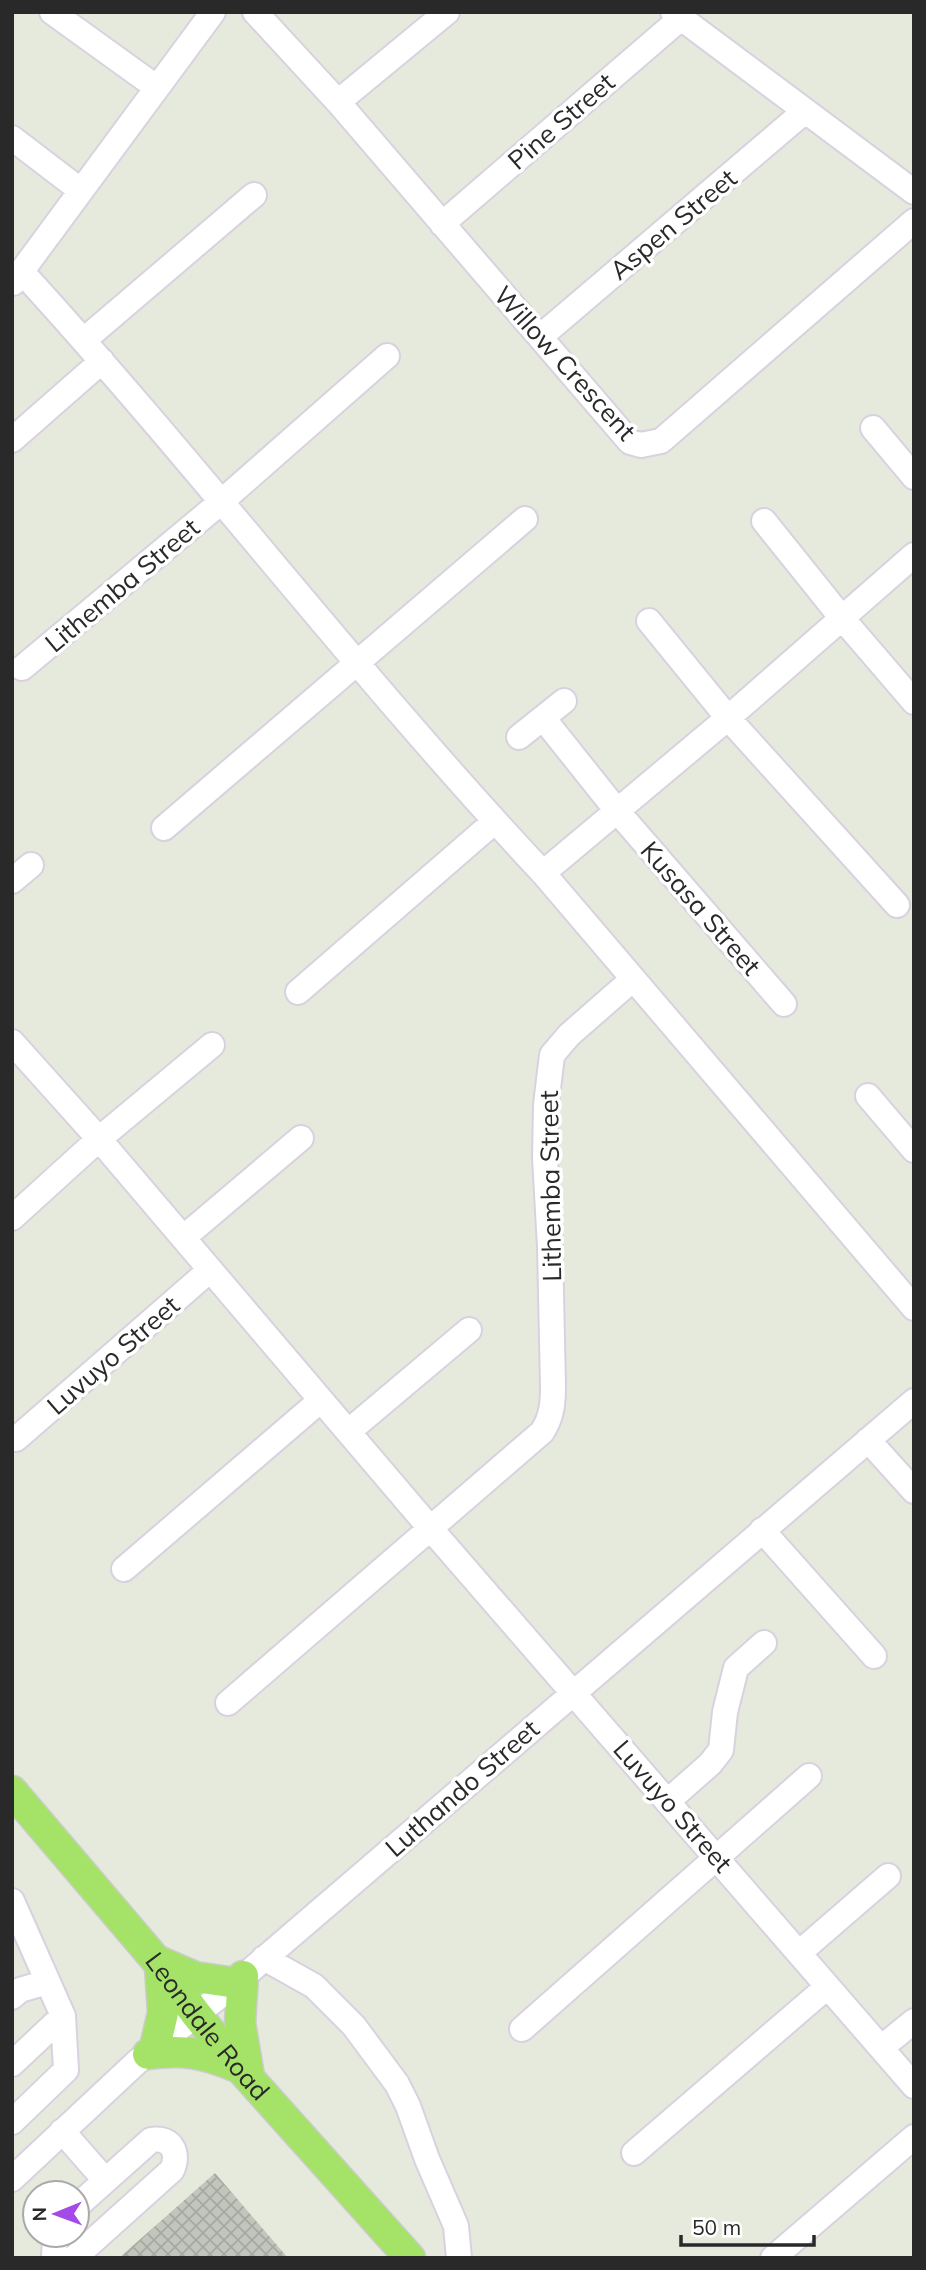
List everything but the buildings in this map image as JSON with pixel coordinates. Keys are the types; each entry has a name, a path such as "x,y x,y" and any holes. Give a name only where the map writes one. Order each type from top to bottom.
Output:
{"main road":[{"name":"Leondale Road","path":"12,1791 157,1962 245,2074 410,2258"},
{"path":"157,1962 195,1977 248,1972 240,2024 245,2074 202,2053 152,2051 163,2013 157,1962"}],"street":[{"path":"52,12 156,87"},
{"path":"17,278 214,12"},
{"name":"Willow Crescent","path":"255,12 338,102 630,442 641,445 661,441 914,221"},
{"path":"338,102 447,12"},
{"path":"677,15 914,192"},
{"name":"Pine Street","path":"442,224 677,15"},
{"name":"Aspen Street","path":"540,337 805,111"},
{"path":"12,138 80,190"},
{"path":"84,341 254,195"},
{"name":"Lithemba Street","path":"17,278 102,361 357,663 494,822 543,873 914,1308"},
{"name":"Lithemba Street","path":"22,668 221,502 387,356"},
{"path":"12,440 102,361"},
{"path":"873,428 914,477"},
{"path":"164,828 525,519"},
{"path":"764,521 841,618 914,702"},
{"path":"543,873 728,718 914,555"},
{"path":"649,621 728,718 897,905"},
{"path":"519,737 564,701"},
{"name":"Kusasa Street","path":"543,718 618,812 784,1004"},
{"path":"298,992 494,822"},
{"name":"Lithemba Street","path":"430,1528 542,1432 549,1422 553,1409 553,1386 545,1158 552,1055 569,1035 633,979"},
{"name":"Luvuyo Street","path":"12,1042 99,1139 430,1528 914,2086"},
{"path":"12,1218 99,1139 212,1045"},
{"path":"868,1096 914,1150"},
{"path":"183,1238 300,1138"},
{"name":"Luvuyo Street","path":"16,1439 210,1270"},
{"path":"349,1431 469,1330"},
{"path":"124,1569 321,1400"},
{"name":"Luthando Street","path":"12,2179 152,2051 248,1972 914,1401"},
{"path":"868,1440 914,1491"},
{"path":"228,1703 430,1528"},
{"path":"762,1530 874,1656"},
{"path":"668,1801 710,1764 721,1750 725,1712 736,1668 764,1643"},
{"path":"522,2029 809,1776"},
{"path":"799,1953 887,1876"},
{"path":"12,1901 63,2016 66,2070 12,2122"},
{"path":"248,1972 314,1986 354,2026 397,2084 456,2227 459,2258"},
{"path":"15,1989 47,1982"},
{"path":"634,2153 827,1987"},
{"path":"12,2064 63,2016"},
{"path":"881,2048 914,2021"},
{"path":"62,2131 105,2180"},
{"path":"773,2258 914,2137"},
{"path":"74,2258 172,2170 176,2162 174,2150 168,2140 151,2140 91,2193"}]}
